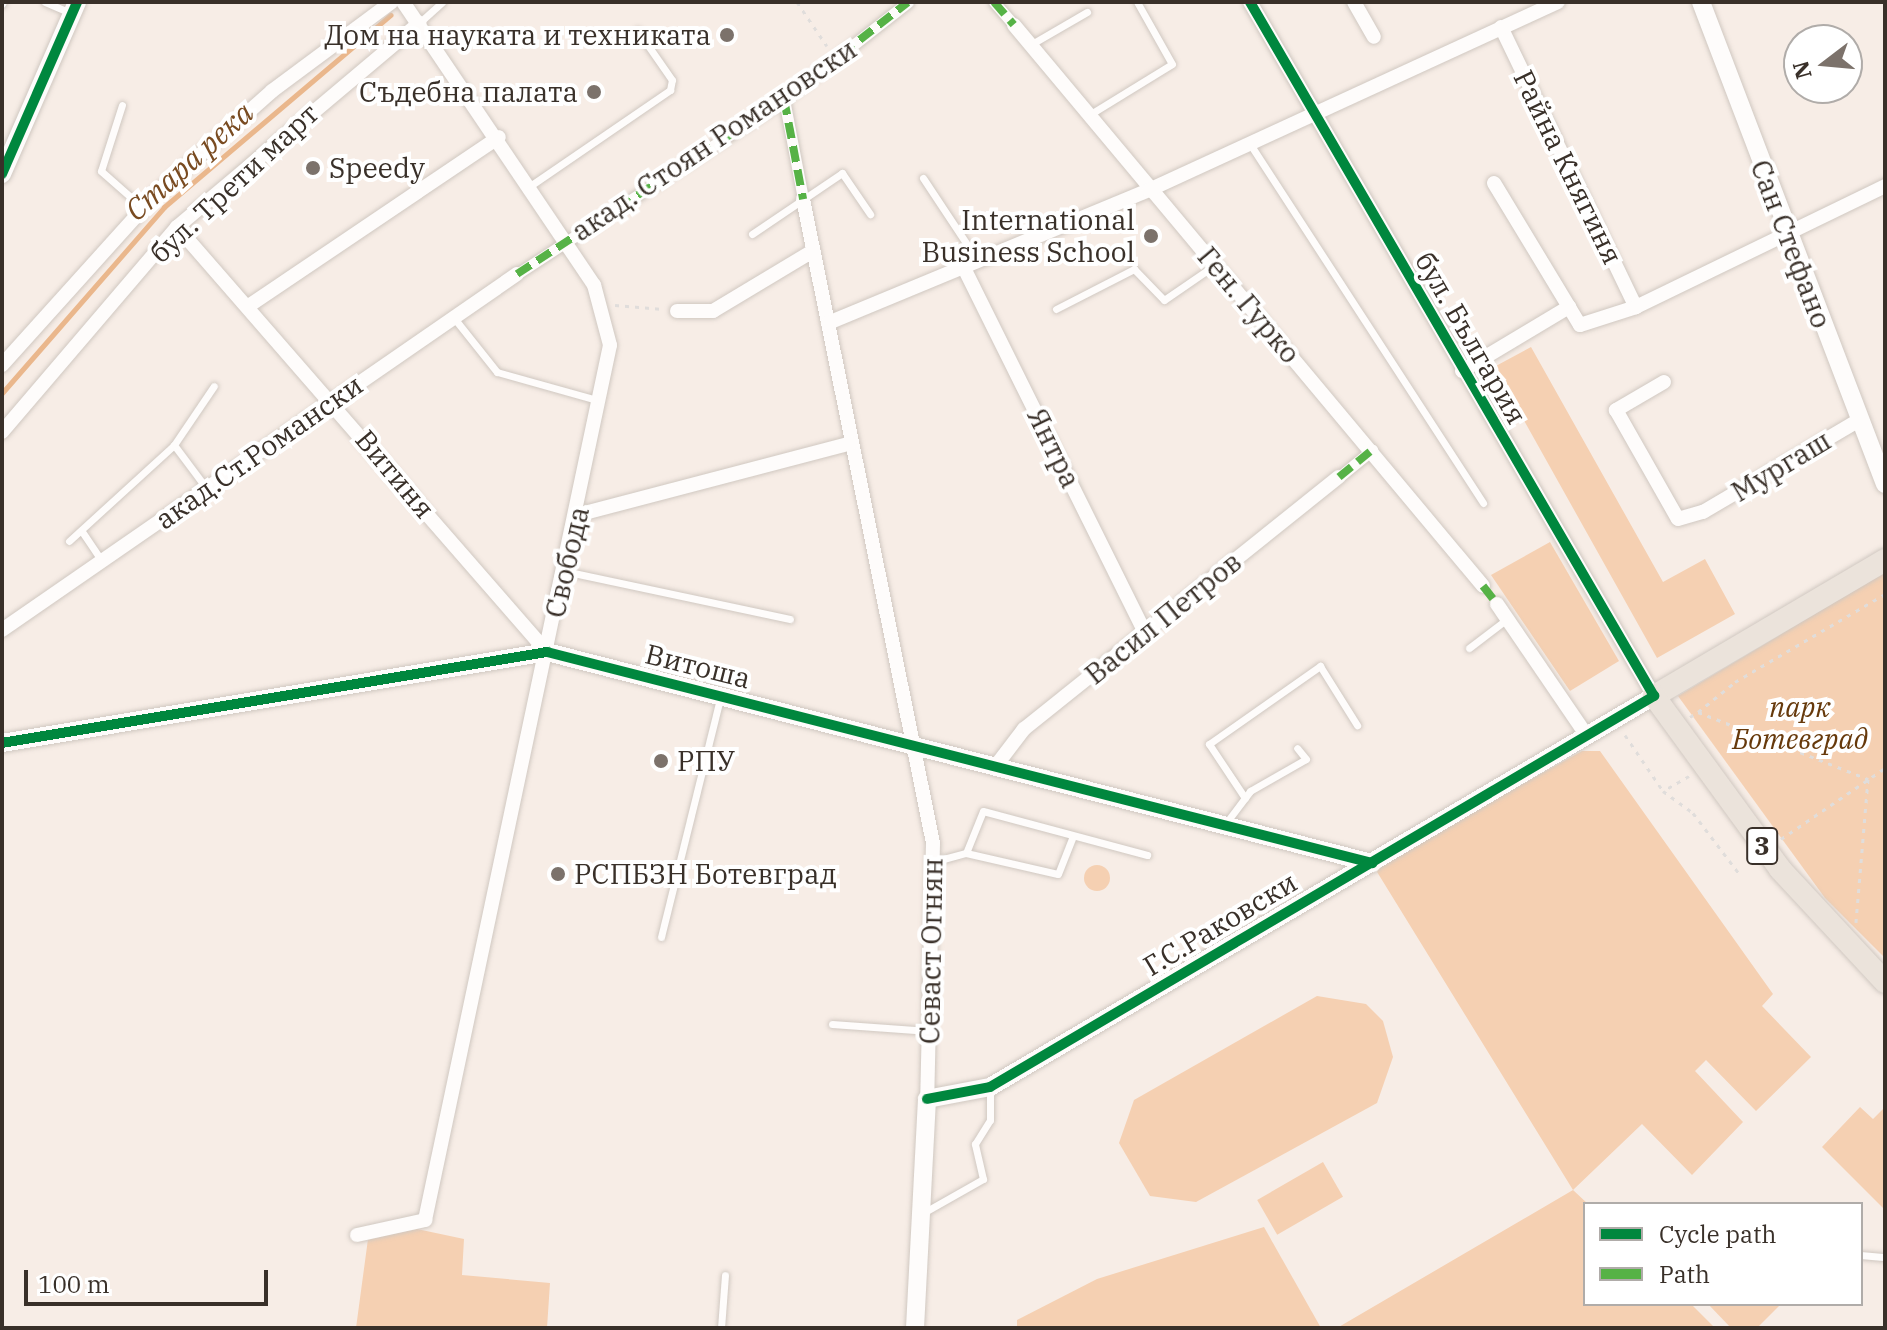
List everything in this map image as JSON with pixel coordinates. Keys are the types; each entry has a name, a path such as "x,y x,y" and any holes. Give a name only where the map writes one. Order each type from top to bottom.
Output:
{"main road":[{"name":"Г.С.Раковски","path":"1654,696 1885,560"},
{"name":"бул. България","path":"1654,696 1702,768 1765,850 1853,951 1885,982"}],"street":[{"name":"бул. Трети март","path":"2,365 142,207 272,91 392,2"},
{"name":"Свобода","path":"357,1235 425,1220 602,401 610,345 603,304 566,241 499,137 403,2"},
{"name":"акад. Стоян Романовски","path":"517,274 784,99 908,2"},
{"path":"994,2 1014,25"},
{"name":"бул. България","path":"1250,2 1462,371 1654,696"},
{"path":"1354,2 1374,37"},
{"path":"828,323 969,261 1149,190 1558,2"},
{"name":"Сан Стефано","path":"1701,2 1885,484"},
{"path":"2,174 75,8"},
{"name":"бул. Трети март","path":"2,432 177,227 419,23"},
{"name":"Ген. Гурко","path":"1014,25 1483,586"},
{"name":"Райна Княгиня","path":"1501,27 1636,307"},
{"path":"784,99 803,199"},
{"path":"250,305 499,137"},
{"path":"1494,183 1580,325 1636,307 1885,186"},
{"name":"Севаст Огнян","path":"803,199 910,745 936,861 931,1031 915,1328"},
{"name":"Витиня","path":"177,227 250,305 547,652"},
{"path":"677,311 713,311 813,251"},
{"name":"Янтра","path":"969,261 1145,632"},
{"name":"акад.Ст.Романски","path":"2,630 517,274"},
{"path":"1462,371 1569,307"},
{"name":"Мургаш","path":"1664,382 1616,410 1678,519 1703,512 1859,420"},
{"path":"577,515 852,443"},
{"path":"1339,477 1372,450"},
{"name":"Васил Петров","path":"995,767 1024,729 1339,477"},
{"path":"1483,586 1587,736"},
{"name":"Витоша","path":"2,743 547,652 1372,863"},
{"name":"Г.С.Раковски","path":"927,1099 990,1087 1654,696"}],"lane":[{"path":"45,2 75,8"},
{"path":"419,23 442,2"},
{"path":"1089,115 1172,64 1137,2"},
{"path":"1030,45 1087,12"},
{"path":"530,186 670,90 672,80 638,31"},
{"path":"122,105 101,171 142,207"},
{"path":"1250,144 1483,503"},
{"path":"752,234 842,173 870,214"},
{"path":"923,178 969,261"},
{"path":"1056,309 1134,269 1164,300 1215,265"},
{"path":"454,318 497,372 602,401"},
{"path":"69,541 83,533 174,445 214,386"},
{"path":"174,445 207,489"},
{"path":"83,533 102,561"},
{"path":"564,571 790,619"},
{"path":"1469,648 1507,619"},
{"path":"1245,798 1209,744 1320,666 1357,725"},
{"path":"661,937 721,696"},
{"path":"1224,825 1245,798 1306,759 1297,748"},
{"path":"966,853 983,811 1147,855"},
{"path":"936,861 966,853 1058,874 1073,836"},
{"path":"832,1024 931,1031"},
{"path":"921,1214 983,1179 975,1144 990,1120 990,1087"},
{"path":"1863,1255 1885,1257"},
{"path":"721,1328 725,1275"}],"path":[{"path":"797,2 837,59"},
{"path":"603,304 677,311"},
{"path":"1674,727 1746,675 1885,594"},
{"path":"1698,712 1868,779"},
{"path":"1615,719 1663,791 1693,813 1741,876"},
{"path":"1663,791 1702,768"},
{"path":"1765,850 1885,768"},
{"path":"1853,951 1868,779"}],"green space":[{"path":"1531,347 1663,582 1705,559 1735,614 1657,658 1494,367"},
{"path":"1550,542 1619,661 1570,691 1491,575"},
{"name":"парк Ботевград","path":"1885,572 1885,958 1825,898 1678,696"},
{"path":"1582,751 1600,751 1773,994 1762,1006 1811,1057 1756,1111 1706,1060 1695,1071 1743,1122 1692,1175 1642,1124 1573,1190 1374,867"},
{"path":"1097,865 1106,869 1110,878 1106,887 1097,891 1088,887 1084,878 1088,869"},
{"path":"1317,996 1366,1004 1383,1021 1393,1057 1377,1103 1196,1202 1150,1196 1119,1143 1134,1100"},
{"path":"1860,1107 1873,1119 1885,1107 1885,1210 1822,1147"},
{"path":"1323,1162 1343,1197 1277,1235 1257,1200"},
{"path":"1573,1190 1586,1202 1583,1202 1583,1306 1693,1306 1715,1328 1337,1328"},
{"path":"1264,1227 1321,1328 1017,1328 1017,1320 1097,1279"},
{"path":"417,1229 464,1239 462,1275 550,1283 547,1328 356,1328 368,1239"},
{"path":"1710,1306 1779,1306 1757,1328 1731,1328"}],"waterway":[{"name":"Стара река","path":"2,393 164,207 390,15"}],"marked path":[{"path":"517,274 784,99 908,2"},
{"path":"994,2 1014,25"},
{"path":"784,99 803,199"},
{"path":"1339,477 1372,450"},
{"path":"1483,586 1497,604"}],"cycle path":[{"path":"2,174 77,2"},
{"path":"927,1099 990,1087 1654,696 1250,2"},
{"path":"2,743 547,652 1372,863"}],"place":[{"name":"Дом на науката и техниката","path":"727,35"},
{"name":"Съдебна палата","path":"594,92"},
{"name":"Speedy","path":"313,168"},
{"name":"International Business School","path":"1151,236"},
{"name":"РПУ","path":"661,761"},
{"name":"РСПБЗН Ботевград","path":"558,874"}]}
